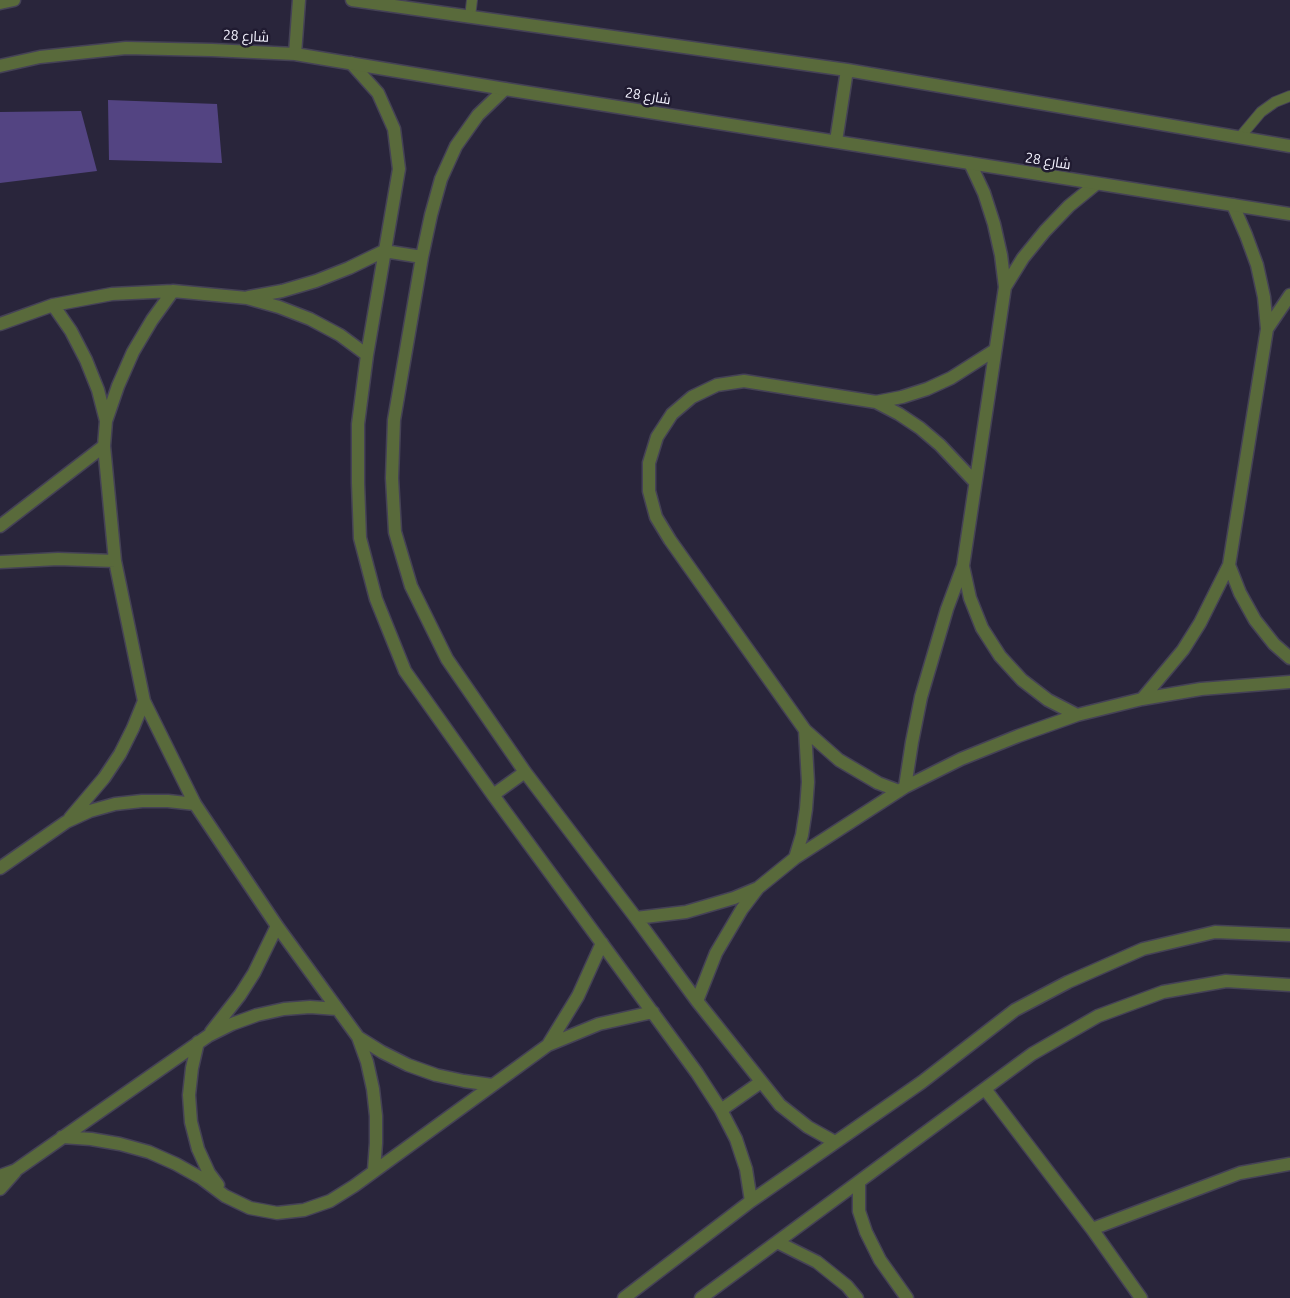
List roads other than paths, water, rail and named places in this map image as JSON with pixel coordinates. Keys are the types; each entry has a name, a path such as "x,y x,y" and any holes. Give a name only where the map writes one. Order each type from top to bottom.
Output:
{"street":[{"path":"0,2 14,0"},
{"path":"295,54 299,0"},
{"path":"352,0 847,70 1290,146"},
{"name":"شارع 28","path":"0,66 40,57 126,48 295,54 1290,214"},
{"path":"351,63 378,93 394,129 399,169 367,355 358,424 360,538 376,599 406,671 493,795 697,1073 721,1110 736,1139 746,1169 751,1201"},
{"path":"836,141 847,70"},
{"path":"505,89 478,115 456,146 441,179 422,257 394,420 392,478 395,532 411,586 447,659 525,772 697,1001 780,1105 808,1127 835,1142"},
{"path":"902,789 923,688 947,609 963,566 1004,287 1001,255 994,224 984,193 970,163"},
{"path":"1004,287 1023,258 1045,231 1069,206 1096,184"},
{"path":"1142,699 1183,650 1204,616 1229,565 1267,329 1264,297 1257,265 1233,205"},
{"path":"247,298 282,291 316,281 384,251 422,257"},
{"path":"0,324 53,305 112,294 173,291 247,298 279,307 310,319 340,335 367,355"},
{"path":"173,291 152,320 133,352 118,386 106,421 104,446 115,561 144,701 195,804 277,926 358,1037 367,1062 373,1089 376,1116 374,1170"},
{"path":"1267,329 1290,295"},
{"path":"53,305 71,331 86,360 98,390 106,421"},
{"path":"876,402 902,397 927,389 951,378 995,350"},
{"path":"902,789 878,783 839,760 805,730 670,540 656,516 648,491 649,463 657,437 672,414 692,397 717,386 744,381 876,402 920,428 940,445 975,482"},
{"path":"0,526 104,446"},
{"path":"0,562 58,558 115,561"},
{"path":"1229,565 1240,594 1255,620 1274,644 1290,658"},
{"path":"963,566 970,598 982,628 1000,656 1022,680 1048,700 1077,715"},
{"path":"697,1001 720,946 742,909 758,888 795,858 902,789 961,759 1077,715 1142,699 1201,689 1290,682"},
{"path":"0,868 66,822 86,801 109,770 133,728 144,701"},
{"path":"795,858 802,835 806,808 808,756 805,730"},
{"path":"493,795 525,772"},
{"path":"66,822 116,804 168,801 195,804"},
{"path":"636,918 686,912 734,898 758,888"},
{"path":"225,1196 209,1174 191,1122 189,1095 192,1068 203,1039 240,995 254,973 277,926"},
{"path":"624,1298 751,1201 922,1082 1015,1010 1068,982 1143,949 1215,932 1290,935"},
{"path":"548,1045 578,996 602,943"},
{"path":"701,1298 1032,1054 1098,1016 1163,992 1226,981 1290,985"},
{"path":"0,1189 16,1170 203,1039 248,1018 284,1009 310,1007 337,1009"},
{"path":"62,1137 92,1139 149,1152 202,1178 225,1196 250,1208 277,1213 304,1210 330,1201 548,1045 599,1024 653,1012"},
{"path":"358,1037 382,1052 426,1072 492,1085"},
{"path":"721,1110 760,1082"},
{"path":"985,1089 1092,1229 1141,1298"},
{"path":"1092,1229 1240,1173 1290,1164"},
{"path":"0,1176 16,1170"},
{"path":"859,1182 859,1211 866,1232 880,1260 907,1298"},
{"path":"777,1242 817,1262 848,1286 857,1298"}],"lane":[{"path":"470,17 472,0"},
{"path":"1240,137 1261,112 1275,102 1290,96"}]}
